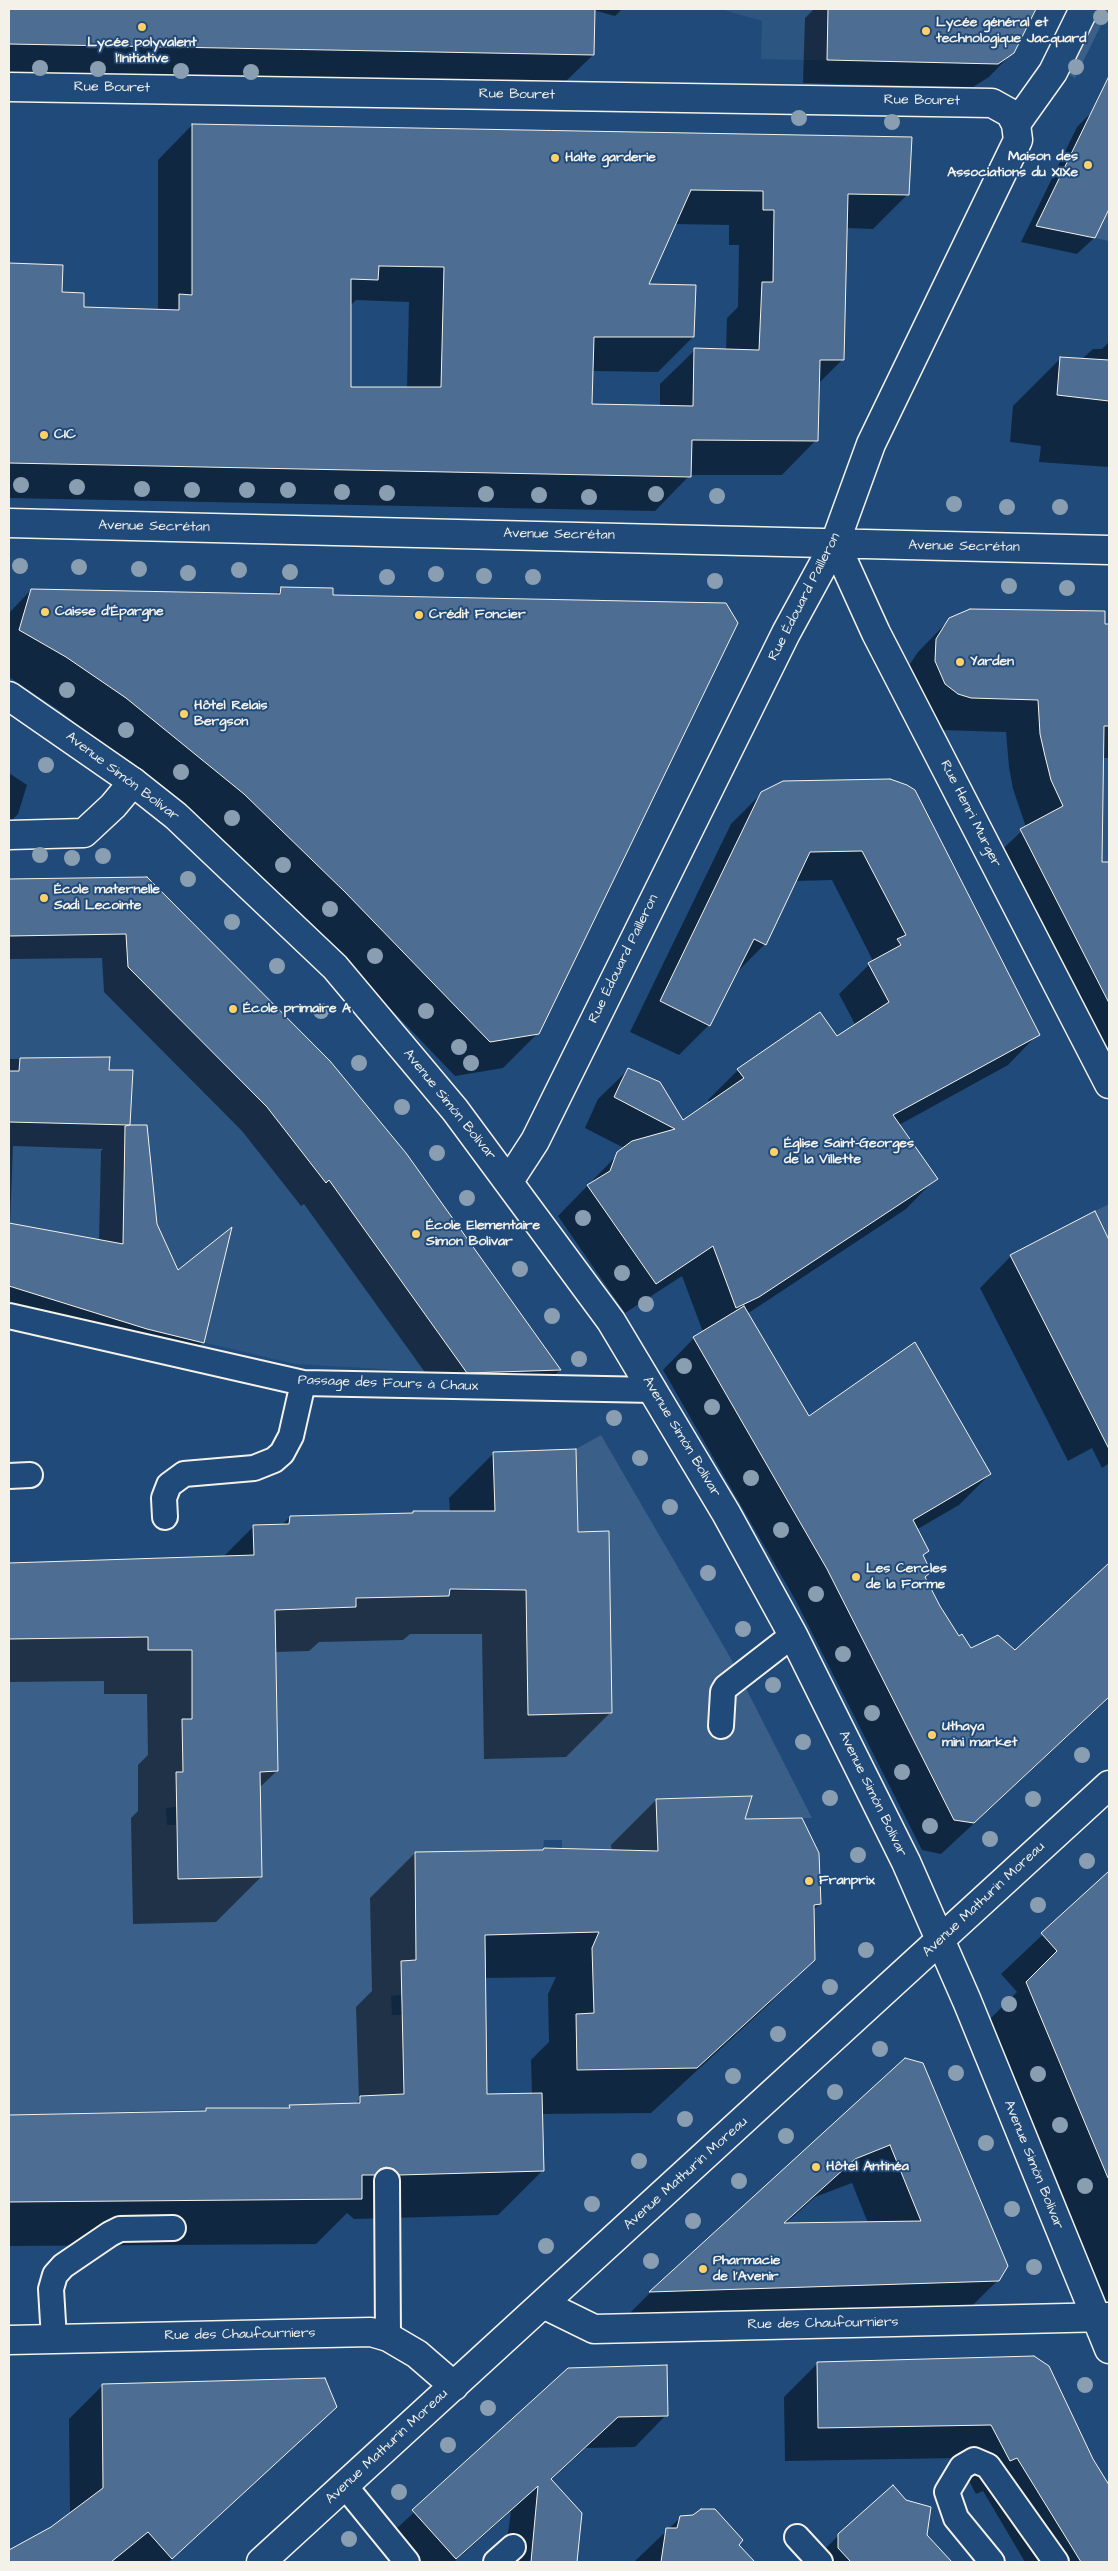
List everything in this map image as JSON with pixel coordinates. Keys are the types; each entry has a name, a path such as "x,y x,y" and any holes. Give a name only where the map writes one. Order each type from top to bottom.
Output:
{"street":[{"path":"1016,124 1053,72 1084,9"},
{"name":"Rue Bouret","path":"9,87 992,102 1010,113 1016,124"},
{"name":"Rue Édouard Pailleron","path":"509,1181 534,1141 786,633 835,543 871,444 1018,140 1016,124"},
{"name":"Avenue Secrétan","path":"9,523 1109,550"},
{"name":"Rue Henri Murger","path":"835,543 876,633 1109,1084"},
{"name":"Avenue Simón Bolívar","path":"9,696 133,782 176,816 335,967 455,1110 611,1321 726,1513 792,1635 906,1862 1102,2317 1109,2349"},
{"path":"9,835 84,833 113,806 133,782"},
{"name":"Avenue Mathurin Moreau","path":"261,2562 940,1942 1109,1785"},
{"name":"Rue des Chaufourniers","path":"542,2304 594,2329 1102,2317"},
{"name":"Rue des Chaufourniers","path":"9,2340 371,2332 388,2337 417,2354 454,2386"}],"lane":[{"name":"Passage des Fours à Chaux","path":"9,1316 304,1383 654,1390"},
{"path":"165,1517 164,1498 169,1485 184,1474 254,1468 274,1460 282,1453 291,1436 304,1383"},
{"path":"721,1726 723,1692 726,1687 792,1635"},
{"path":"387,2181 388,2337"},
{"path":"54,2339 51,2289 55,2275 63,2266 110,2234 120,2230 173,2228"},
{"path":"992,2562 956,2518 946,2492 962,2467 974,2460 988,2466 1056,2562"},
{"path":"345,2486 407,2562"},
{"path":"797,2537 820,2562"},
{"path":"496,2562 513,2546"}],"shaded area":[{"name":"Lycée général et technologique Jacquard","path":"720,9 1036,9 1014,53 998,64 761,59 762,21"},
{"path":"1097,9 1109,9 1075,78 1066,73"},
{"path":"1109,209 1109,241 1095,238"},
{"path":"1105,624 1109,624 1109,1003 1072,930 1103,726"},
{"path":"147,877 268,997 345,1079 413,1163 559,1368 558,1371 468,1374 295,1364 147,1329 9,1286 9,879"},
{"path":"1109,1204 1109,1240 1095,1211"},
{"path":"601,1435 730,1657 812,1818 745,1819 752,1796 656,1799 657,1821 663,1823 664,1865 562,1850 562,1840 544,1840 543,1850 415,1852 416,1960 401,1961 402,1995 391,1996 392,2015 402,2015 403,2094 360,2105 9,2115 9,1639 148,1637 148,1650 192,1650 192,1719 182,1719 193,1771 176,1772 176,1807 166,1808 167,1825 176,1825 178,1879 262,1877 260,1772 278,1771 275,1590 337,1608 355,1607 356,1598 449,1596 450,1591 525,1590 528,1715 612,1713 609,1531 578,1532 576,1449"}],"building":[{"path":"9,9 595,9 594,55 9,44"},
{"name":"Lycée général et technologique Jacquard","path":"828,9 1036,9 1014,53 998,64 827,60"},
{"name":"Maison des Associations du XIXe","path":"1109,76 1109,209 1095,238 1036,226"},
{"path":"192,124 912,137 909,195 848,194 844,360 820,360 818,441 692,440 691,477 9,463 9,263 63,265 62,292 84,293 84,307 179,310 179,294 192,295","holes":["691,190 763,191 763,210 774,210 773,282 762,282 759,350 694,348 693,406 592,404 594,337 694,337 696,285 649,284","379,266 444,267 441,387 351,387 351,279 378,280"]},
{"path":"1060,357 1109,360 1109,401 1057,395"},
{"path":"281,587 333,588 333,595 726,603 738,623 539,1034 490,1042 345,892 244,794 126,698 66,657 19,630 31,589 280,594"},
{"path":"970,609 1105,611 1105,624 1109,624 1109,726 1104,726 1102,862 1109,862 1109,1003 1020,829 1063,806 1051,780 1045,756 1040,734 1038,700 971,698 958,694 945,684 935,661 936,639 949,618"},
{"path":"890,779 915,790 1040,1035 893,1115 938,1179 759,1297 736,1308 713,1246 656,1284 587,1185 610,1171 617,1152 632,1141 675,1129 614,1097 628,1068 660,1082 683,1120 744,1078 737,1069 820,1012 837,1036 889,1002 868,963 901,945 897,939 906,935 862,851 810,852 766,945 754,939 710,1026 660,1001 761,792 783,781"},
{"path":"147,877 330,1061 406,1153 561,1370 467,1373 329,1180 326,1183 267,1107 128,967 126,934 9,936 9,879"},
{"path":"110,1057 109,1070 133,1070 130,1125 9,1122 9,1071 19,1071 20,1058"},
{"path":"147,1125 157,1224 178,1270 232,1227 204,1343 147,1329 9,1286 9,1223 123,1244 125,1126"},
{"path":"1095,1211 1109,1240 1109,1449 1010,1255"},
{"path":"744,1306 809,1416 915,1342 991,1474 913,1520 929,1551 923,1555 931,1572 925,1577 959,1636 962,1634 971,1648 998,1635 1015,1650 1109,1563 1109,1697 974,1823 954,1820 827,1569 693,1337"},
{"path":"576,1449 578,1532 609,1531 612,1713 528,1715 526,1590 450,1589 449,1596 356,1598 356,1607 275,1610 278,1771 260,1772 262,1877 178,1879 176,1772 183,1772 182,1719 192,1719 192,1650 148,1650 148,1637 9,1639 9,1563 254,1555 253,1525 289,1524 290,1516 413,1513 413,1511 495,1511 493,1452"},
{"path":"752,1796 745,1819 802,1818 819,1853 821,1904 814,1905 815,1960 697,2068 577,2070 576,2014 594,2013 592,1948 599,1932 485,1935 487,2094 542,2093 544,2171 399,2175 394,2169 386,2167 380,2169 375,2175 362,2175 362,2199 9,2202 9,2115 206,2111 206,2108 290,2108 289,2105 360,2103 360,2096 404,2094 401,1961 416,1960 415,1852 543,1850 544,1848 658,1851 656,1799"},
{"path":"1109,1871 1108,2178 1026,1982 1057,1951 1041,1933"},
{"path":"905,2058 923,2063 1008,2266 999,2281 649,2292","holes":["890,2145 921,2221 784,2223 855,2159"]},
{"path":"1034,2356 1049,2366 1093,2459 1109,2485 1109,2562 1081,2562 1017,2458 1010,2461 991,2425 818,2428 817,2362"},
{"path":"667,2365 668,2416 618,2417 551,2479 582,2513 577,2562 531,2562 538,2486 456,2559 412,2510 568,2368"},
{"path":"325,2378 337,2407 172,2559 148,2532 111,2562 9,2562 9,2550 51,2527 103,2488 102,2384"},
{"path":"893,2485 906,2500 931,2507 927,2535 952,2562 851,2562 838,2548 838,2534"},
{"path":"701,2509 715,2509 743,2540 739,2545 755,2562 661,2562 666,2528 677,2528 680,2516 693,2515"}],"place":[{"name":"Lycée polyvalent l'Initiative","path":"142,27"},
{"name":"Lycée général et technologique Jacquard","path":"926,31"},
{"name":"Halte garderie","path":"555,158"},
{"name":"Maison des Associations du XIXe","path":"1088,165"},
{"name":"CIC","path":"44,435"},
{"name":"Caisse d'Épargne","path":"45,612"},
{"name":"Crédit Foncier","path":"419,615"},
{"name":"Yarden","path":"960,662"},
{"name":"Hôtel Relais Bergson","path":"184,714"},
{"name":"École maternelle Sadi Lecointe","path":"44,898"},
{"name":"École primaire A","path":"233,1009"},
{"name":"Église Saint-Georges de la Villette","path":"774,1152"},
{"name":"École Elementaire Simon Bolivar","path":"416,1234"},
{"name":"Les Cercles de la Forme","path":"856,1577"},
{"name":"Uthaya mini market","path":"932,1735"},
{"name":"Franprix","path":"809,1881"},
{"name":"Hôtel Antinéa","path":"816,2167"},
{"name":"Pharmacie de l'Avenir","path":"703,2269"}]}
